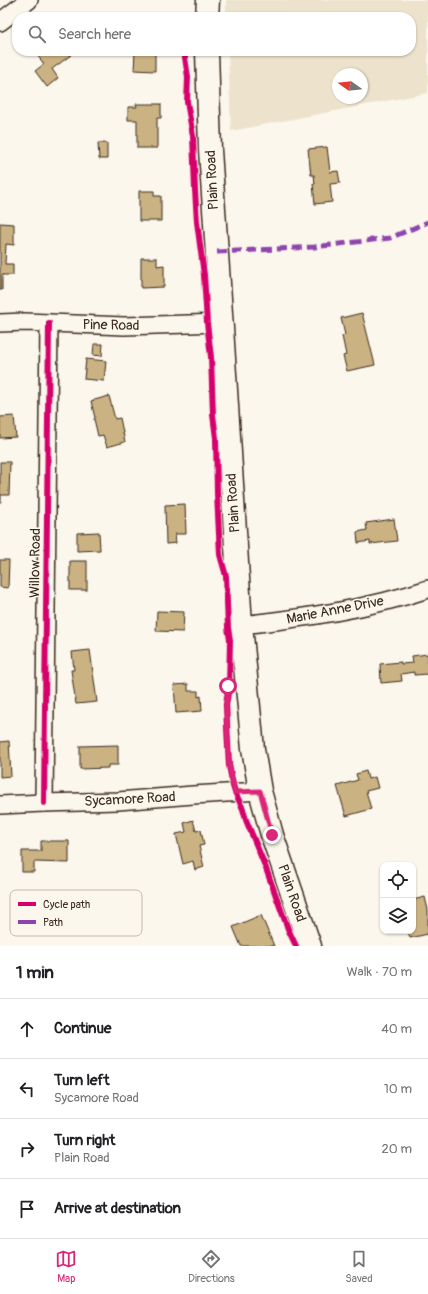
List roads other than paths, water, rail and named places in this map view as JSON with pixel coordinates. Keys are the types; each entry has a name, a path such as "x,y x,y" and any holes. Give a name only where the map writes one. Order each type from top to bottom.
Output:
{"main road":[{"path":"207,12 208,0"},
{"name":"Plain Road","path":"207,56 210,150 221,323 241,625 253,749 260,791 272,835 310,946"}],"street":[{"path":"13,12 29,0"},
{"path":"0,22 12,13"},
{"name":"Pine Road","path":"0,323 124,326 221,323"},
{"name":"Willow Road","path":"44,802 49,323"},
{"name":"Marie Anne Drive","path":"241,625 338,611 389,600 428,589"},
{"name":"Sycamore Road","path":"0,805 44,802 118,801 260,791"}]}
